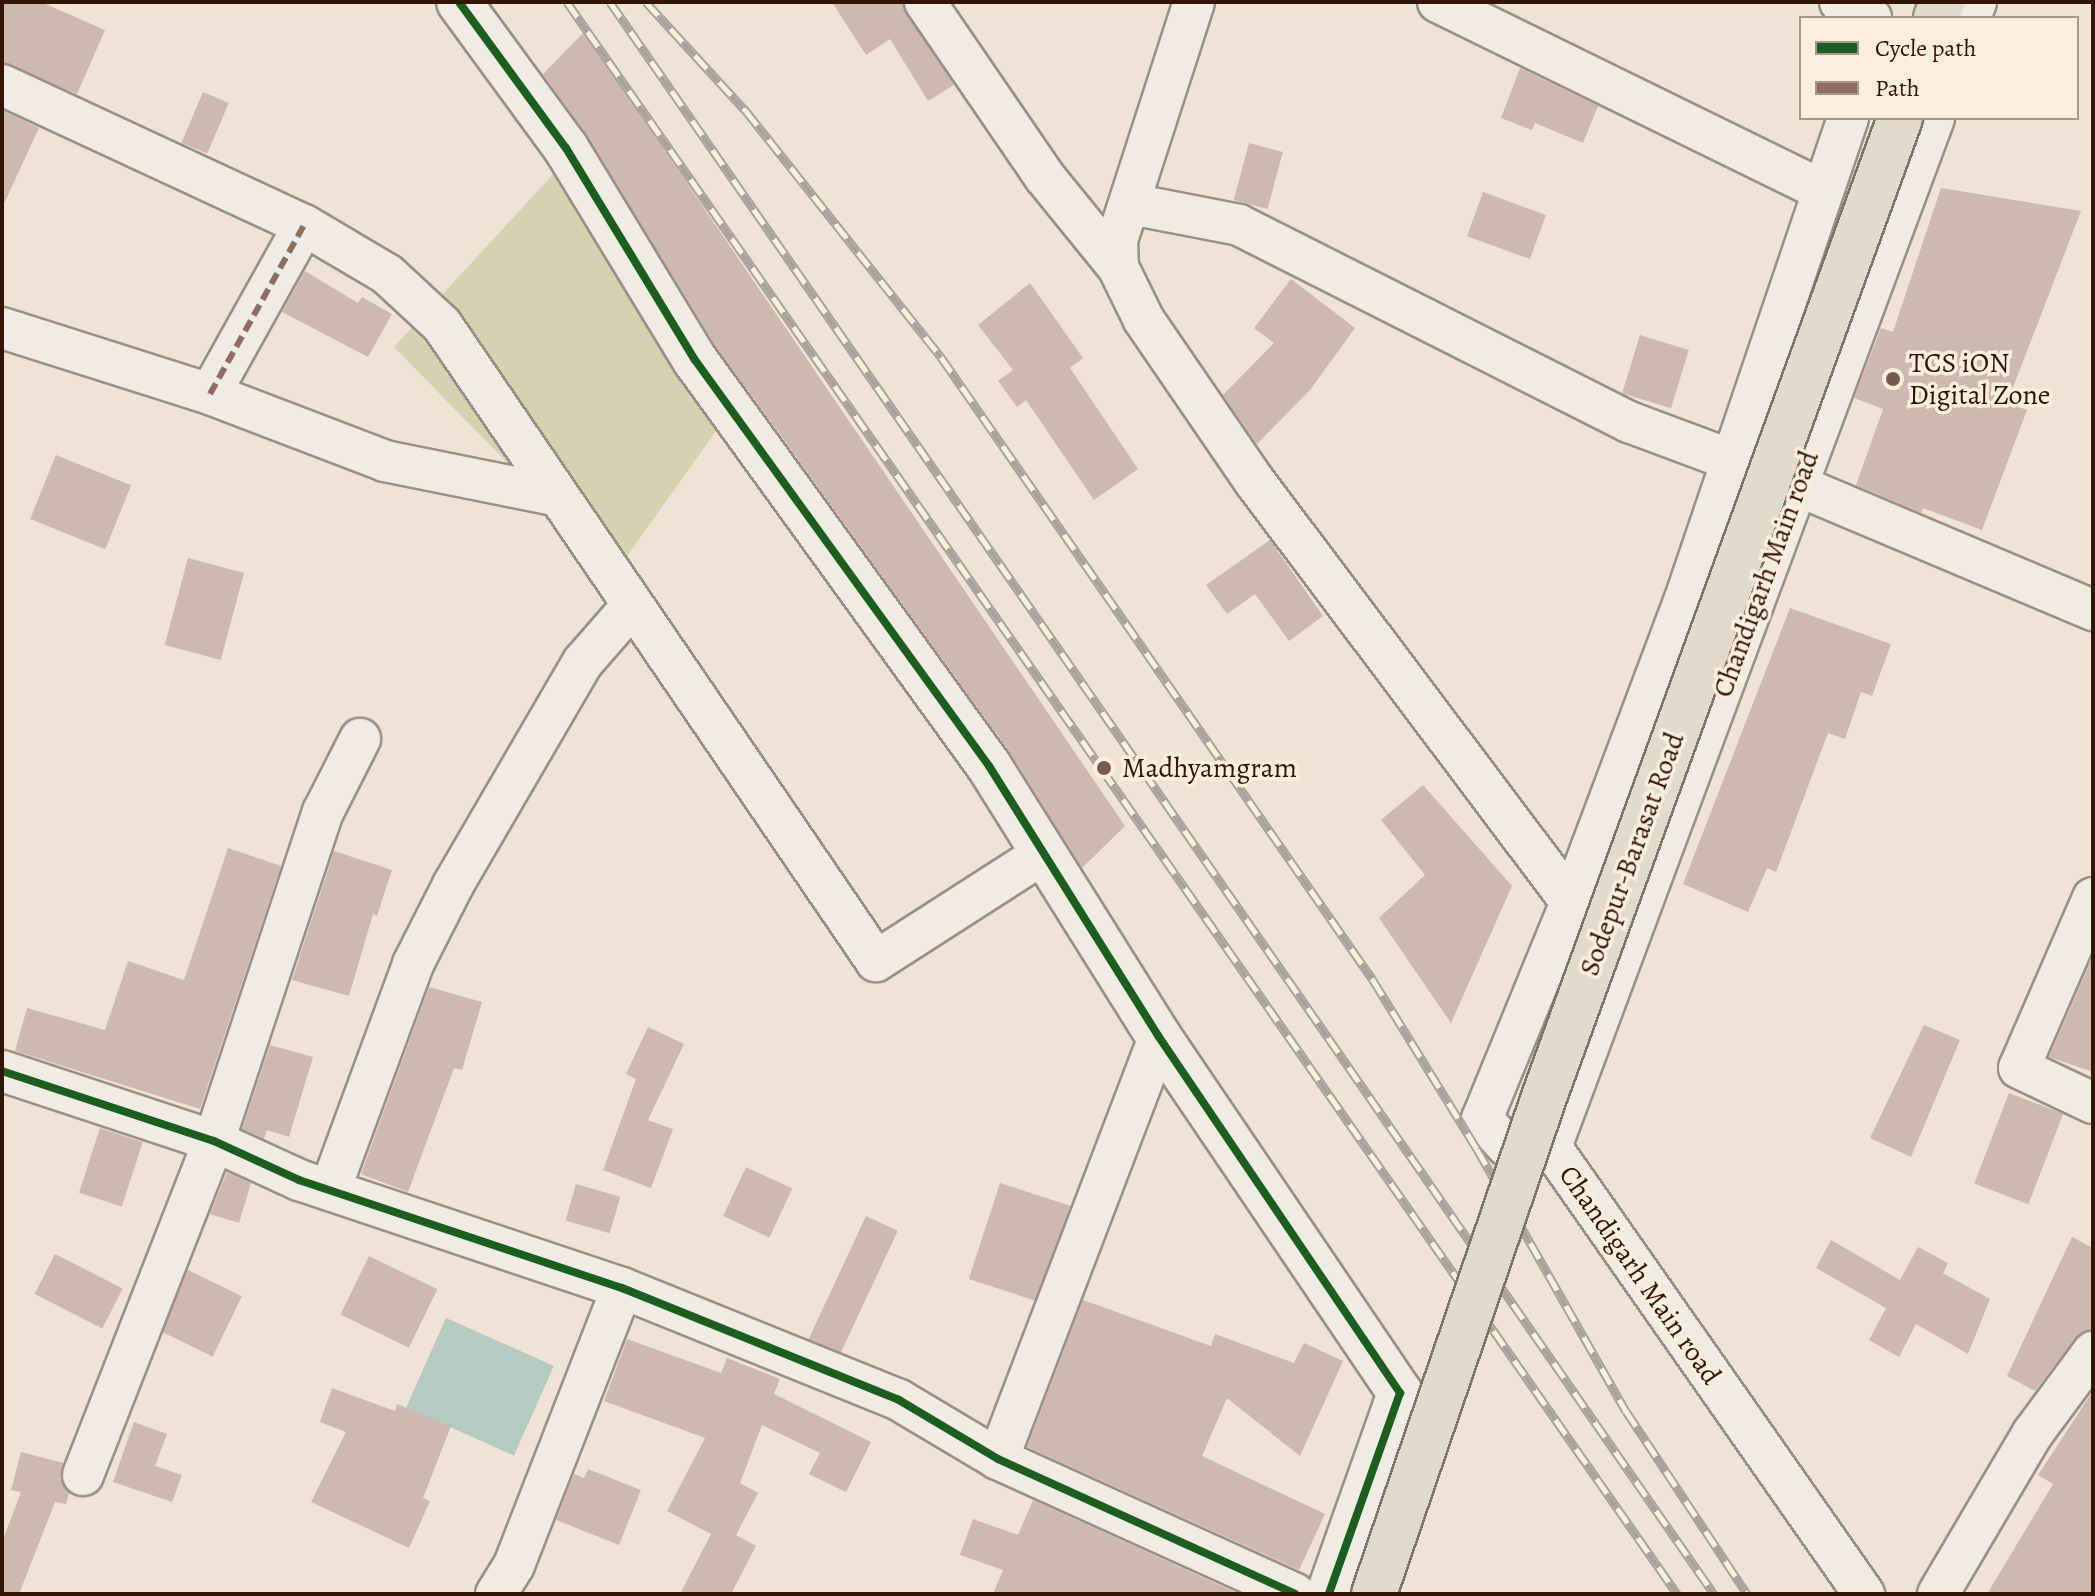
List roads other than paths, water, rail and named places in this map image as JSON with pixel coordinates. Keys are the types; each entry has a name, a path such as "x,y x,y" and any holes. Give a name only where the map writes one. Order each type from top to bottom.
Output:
{"main road":[{"name":"Sodepur-Barasat Road","path":"1374,1594 1543,1100 1899,120"}],"street":[{"path":"459,2 566,148 695,360 989,766 1159,1037 1400,1393 1329,1594"},
{"path":"925,2 1044,176 1118,267 1144,320 1255,482 1571,902"},
{"path":"1118,267 1117,240 1194,2"},
{"path":"1438,2 1820,189"},
{"path":"1840,2 1867,16"},
{"path":"2,85 304,225 387,274 442,325 554,495 876,961 1044,853"},
{"path":"1551,1147 1507,1146 1482,1119 1571,902 1684,602 1820,189 1847,120"},
{"name":"Chandigarh Main road","path":"1864,1594 1551,1147 1933,120"},
{"path":"1131,204 1239,225 1629,422 1731,460"},
{"path":"210,394 304,225"},
{"path":"2,328 210,394 385,461 554,495"},
{"path":"1799,486 2093,610"},
{"path":"330,1190 413,964 453,885 583,662 631,607"},
{"path":"83,1475 214,1141 323,812 360,739"},
{"path":"2093,898 2019,1068 2093,1103"},
{"path":"998,1459 1159,1037"},
{"path":"2,1071 214,1141 330,1190 622,1288 899,1400 998,1459 1295,1594"},
{"path":"496,1594 514,1565 622,1288"},
{"path":"1938,1594 2033,1433 2093,1352"}],"railway":[{"path":"567,2 1677,1594"},
{"path":"610,2 1714,1594"},
{"path":"646,2 746,111 941,357 1373,980 1477,1149 1626,1411 1747,1594"}],"place":[{"name":"TCS iON Digital Zone","path":"1893,379"},
{"name":"Madhyamgram","path":"1104,768"}]}
